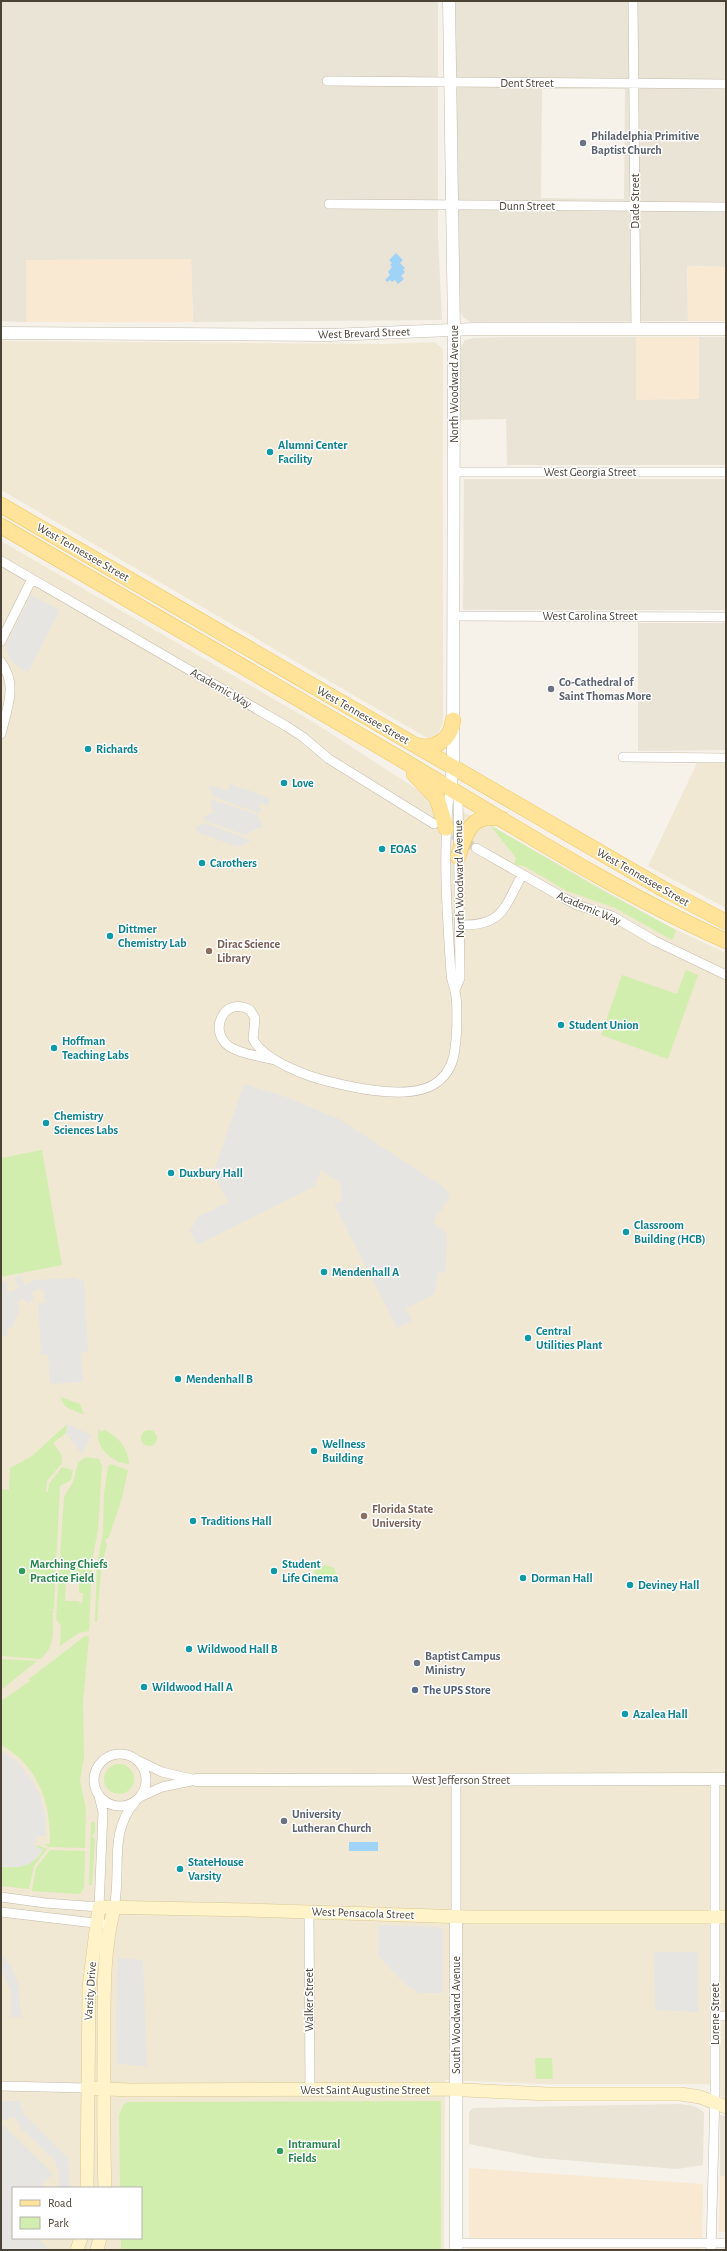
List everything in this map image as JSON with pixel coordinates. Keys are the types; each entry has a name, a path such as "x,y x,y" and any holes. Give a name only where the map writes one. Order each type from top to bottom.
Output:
{"main road":[{"name":"West Tennessee Street","path":"1,505 665,890 726,922"},
{"name":"West Tennessee Street","path":"1,526 396,756 607,881 726,940"},
{"path":"412,743 430,747 439,744 451,731 453,720"},
{"path":"396,756 435,796 441,807 440,826"},
{"path":"458,857 466,834 474,823 486,818 503,820"},
{"name":"West Pensacola Street","path":"99,1907 309,1911 456,1917 720,1917"},
{"name":"Varsity Drive","path":"86,2187 89,1987 99,1907"},
{"name":"Varsity Drive","path":"105,2187 103,1988 110,1925 114,1908"},
{"name":"West Saint Augustine Street","path":"87,2088 456,2090 546,2094 681,2094 720,2105"},
{"path":"77,2250 81,2239"},
{"path":"97,2250 100,2239"}],"street":[{"name":"North Woodward Avenue","path":"449,1 454,330 453,768 460,925 460,978 455,990"},
{"name":"Dade Street","path":"634,1 636,329"},
{"name":"Dent Street","path":"327,81 726,84"},
{"name":"Dunn Street","path":"329,204 726,207"},
{"name":"West Brevard Street","path":"1,333 330,335 454,330 726,329"},
{"name":"West Georgia Street","path":"454,472 726,472"},
{"name":"Academic Way","path":"1,561 286,726 303,737 329,759 440,826"},
{"path":"1,640 32,579"},
{"name":"West Carolina Street","path":"454,616 726,617"},
{"path":"1,662 8,674 11,686 1,734"},
{"path":"622,757 726,758"},
{"name":"North Woodward Avenue","path":"275,1060 264,1053 254,1042 253,1037 255,1018 252,1011 237,1006 224,1012 219,1026 221,1036 227,1044 240,1051 275,1060 315,1077 350,1086 400,1092 427,1088 442,1078 454,1058 456,1044 455,990 451,975 440,826 454,791"},
{"name":"Academic Way","path":"476,848 577,905 612,916 655,941 726,975"},
{"path":"460,925 480,925 494,920 502,910 522,875"},
{"path":"117,1755 127,1755 136,1760 143,1768 146,1777 144,1789 137,1800 119,1806 110,1804 99,1796 94,1781 95,1773 102,1762 117,1755"},
{"name":"West Jefferson Street","path":"136,1760 162,1772 196,1780"},
{"name":"West Jefferson Street","path":"137,1800 162,1787 196,1780 720,1779"},
{"name":"Lorene Street","path":"711,2246 720,2105 715,2016 720,1917 720,1779"},
{"name":"South Woodward Avenue","path":"456,1780 456,2246"},
{"name":"Varsity Drive","path":"99,1796 103,1812 99,1907"},
{"name":"Varsity Drive","path":"114,1908 117,1892 119,1831 125,1815 137,1800"},
{"name":"West Pensacola Street","path":"1,1896 45,1903 99,1907"},
{"name":"Walker Street","path":"309,1911 310,2090"},
{"path":"1,1912 110,1925"},
{"path":"715,2016 726,2016"},
{"name":"West Saint Augustine Street","path":"1,2086 87,2088"},
{"path":"456,2246 711,2246 726,2243"}],"shaded area":[{"path":"1,1 438,1 438,237 442,320 193,322 191,259 26,261 26,322 1,321"},
{"path":"454,1 726,1 726,267 687,266 688,321 470,322 463,317 460,311 455,219","holes":["542,89 625,89 624,199 541,198"]},
{"path":"191,259 193,322 26,322 26,260"},
{"path":"687,266 726,267 726,321 688,321"},
{"path":"636,337 636,399 699,399 699,337 726,337 726,465 507,465 506,419 459,420 461,347 465,340 474,338"},
{"path":"636,337 699,337 699,399 636,400"},
{"path":"1,341 384,344 435,342 443,349 443,722 437,736 429,739 1,490"},
{"path":"464,479 726,479 726,610 463,610"},
{"name":"Florida State University","path":"1,541 310,720 421,792 490,825 666,925 726,953 726,2101 708,2084 547,2084 445,2080 444,2250 1,2250"},
{"path":"31,595 60,610 28,673 10,660 5,646"},
{"path":"638,623 726,623 726,750 638,751"},
{"path":"697,763 726,763 726,908 648,866"},
{"path":"230,784 270,798 268,806 259,802 261,811 258,813 214,797 209,787 210,785 228,791"},
{"path":"210,799 257,814 263,827 262,829 259,828 245,835 205,821 203,817 213,812"},
{"path":"205,823 249,839 250,842 238,847 199,833 195,827"},
{"path":"244,1084 286,1097 339,1119 445,1188 450,1197 433,1222 447,1234 446,1272 438,1273 435,1294 406,1308 412,1321 397,1328 334,1204 342,1200 340,1183 321,1170 315,1186 197,1245 190,1231 198,1217 228,1202 213,1173"},
{"path":"20,1275 25,1285 34,1280 77,1278 77,1280 84,1280 88,1352 81,1353 83,1382 50,1384 48,1355 41,1355 38,1303 45,1303 43,1289 38,1289 31,1293 34,1299 28,1304 23,1298 17,1303 20,1309 15,1319 14,1327 8,1328 7,1336 1,1336 1,1282 7,1283 7,1292 10,1292 19,1288 14,1278"},
{"path":"67,1424 91,1435 82,1454 66,1433"},
{"path":"1,1750 17,1761 30,1777 40,1795 45,1815 46,1836 37,1836 36,1846 43,1850 37,1858 29,1864 19,1867 1,1867"},
{"path":"378,1925 438,1927 443,1930 443,1993 420,1993 406,1985 378,1956"},
{"path":"654,1952 698,1952 698,2012 655,2010"},
{"path":"1,1954 11,1966 19,1987 21,2017 11,2017 10,1989 1,1970"},
{"path":"118,1958 143,1960 147,2066 117,2064 116,2019"},
{"path":"1,2101 20,2101 24,2114 68,2158 70,2187 59,2187 58,2169 55,2161 21,2128 14,2117 1,2121"},
{"path":"680,2104 694,2106 704,2112 703,2165 677,2169 539,2158 469,2144 469,2112 473,2108"},
{"path":"720,2115 726,2116 726,2176 720,2176"},
{"path":"3,2125 53,2174 42,2185 44,2187 12,2187 12,2239 42,2239 40,2241 49,2250 1,2250 1,2127"},
{"path":"469,2168 703,2184 702,2250 469,2250"},
{"path":"720,2176 726,2176 726,2232 719,2232"}],"green space":[{"path":"490,825 600,889 676,930 672,940 615,908 567,891 524,866 514,865 516,858"},
{"path":"686,970 698,975 668,1059 601,1035 622,975 677,994"},
{"path":"42,1150 62,1265 1,1277 1,1158"},
{"path":"60,1397 80,1404 84,1415 66,1407"},
{"name":"Marching Chiefs Practice Field","path":"67,1424 66,1433 53,1443 61,1454 62,1463 47,1481 46,1492 48,1492 49,1484 62,1467 73,1470 71,1480 60,1486 54,1609 49,1610 53,1610 53,1630 51,1643 49,1649 40,1659 1,1656 1,1489 9,1490 10,1468 32,1456"},
{"path":"99,1429 101,1432 105,1430 110,1433 122,1444 127,1453 129,1464 117,1461 106,1453 99,1442"},
{"path":"149,1430 156,1435 157,1438 152,1445 149,1446 142,1441 141,1438 146,1431"},
{"path":"86,1457 99,1459 102,1467 98,1530 92,1561 89,1631 79,1633 60,1646 61,1626 56,1619 64,1497 73,1482 78,1463","holes":["66,1582 79,1583 79,1593 83,1593 82,1604 78,1601 65,1601"]},
{"path":"111,1464 128,1470 122,1498 109,1537 105,1540 107,1544 101,1571 97,1622 95,1622 97,1565 103,1532 104,1494 108,1466"},
{"path":"325,1565 334,1568 336,1573 335,1578 329,1582 314,1579 314,1570"},
{"path":"85,1636 89,1636 83,1702 84,1757 80,1781 86,1809 85,1848 48,1847 45,1844 50,1844 50,1829 45,1801 40,1787 25,1764 1,1745 1,1701 30,1681 29,1679"},
{"path":"1,1659 37,1661 1,1690"},
{"path":"119,1764 125,1765 133,1773 133,1785 125,1793 119,1794 113,1793 105,1785 104,1779 105,1773 113,1765"},
{"path":"91,1822 95,1822 95,1832 92,1836 95,1839 92,1885 89,1885"},
{"path":"37,1845 47,1849 34,1866 29,1889 1,1886 1,1867 19,1867 35,1860 43,1850 36,1847"},
{"path":"50,1850 85,1851 84,1888 80,1894 32,1891 36,1868"},
{"path":"535,2058 552,2058 553,2079 536,2079"},
{"name":"Intramural Fields","path":"441,2101 441,2250 121,2250 121,2239 142,2239 142,2187 120,2187 119,2115 123,2105 128,2102"}],"water":[{"path":"396,253 403,260 400,263 405,268 403,270 405,272 401,276 404,279 398,284 395,280 392,282 390,280 387,282 385,280 390,275 388,272 392,267 390,265 392,263 389,260"},
{"path":"349,1842 378,1842 378,1851 349,1851"}],"tunnel":[{"path":"441,828 476,848"}],"place":[{"name":"Philadelphia Primitive Baptist Church","path":"583,143"},
{"name":"Alumni Center Facility","path":"270,452"},
{"name":"Co-Cathedral of Saint Thomas More","path":"551,689"},
{"name":"Richards","path":"88,749"},
{"name":"Love","path":"284,783"},
{"name":"EOAS","path":"382,849"},
{"name":"Carothers","path":"202,863"},
{"name":"Dittmer Chemistry Lab","path":"110,936"},
{"name":"Dirac Science Library","path":"209,951"},
{"name":"Student Union","path":"561,1025"},
{"name":"Hoffman Teaching Labs","path":"54,1048"},
{"name":"Chemistry Sciences Labs","path":"46,1123"},
{"name":"Duxbury Hall","path":"171,1173"},
{"name":"Classroom Building (HCB)","path":"626,1232"},
{"name":"Mendenhall A","path":"324,1272"},
{"name":"Central Utilities Plant","path":"528,1338"},
{"name":"Mendenhall B","path":"178,1379"},
{"name":"Wellness Building","path":"314,1451"},
{"name":"Florida State University","path":"364,1516"},
{"name":"Traditions Hall","path":"193,1521"},
{"name":"Marching Chiefs Practice Field","path":"22,1571"},
{"name":"Student Life Cinema","path":"274,1571"},
{"name":"Dorman Hall","path":"523,1578"},
{"name":"Deviney Hall","path":"630,1585"},
{"name":"Wildwood Hall B","path":"189,1649"},
{"name":"Baptist Campus Ministry","path":"417,1663"},
{"name":"Wildwood Hall A","path":"144,1687"},
{"name":"The UPS Store","path":"415,1690"},
{"name":"Azalea Hall","path":"625,1714"},
{"name":"University Lutheran Church","path":"284,1821"},
{"name":"StateHouse Varsity","path":"180,1869"},
{"name":"Intramural Fields","path":"280,2151"}]}
